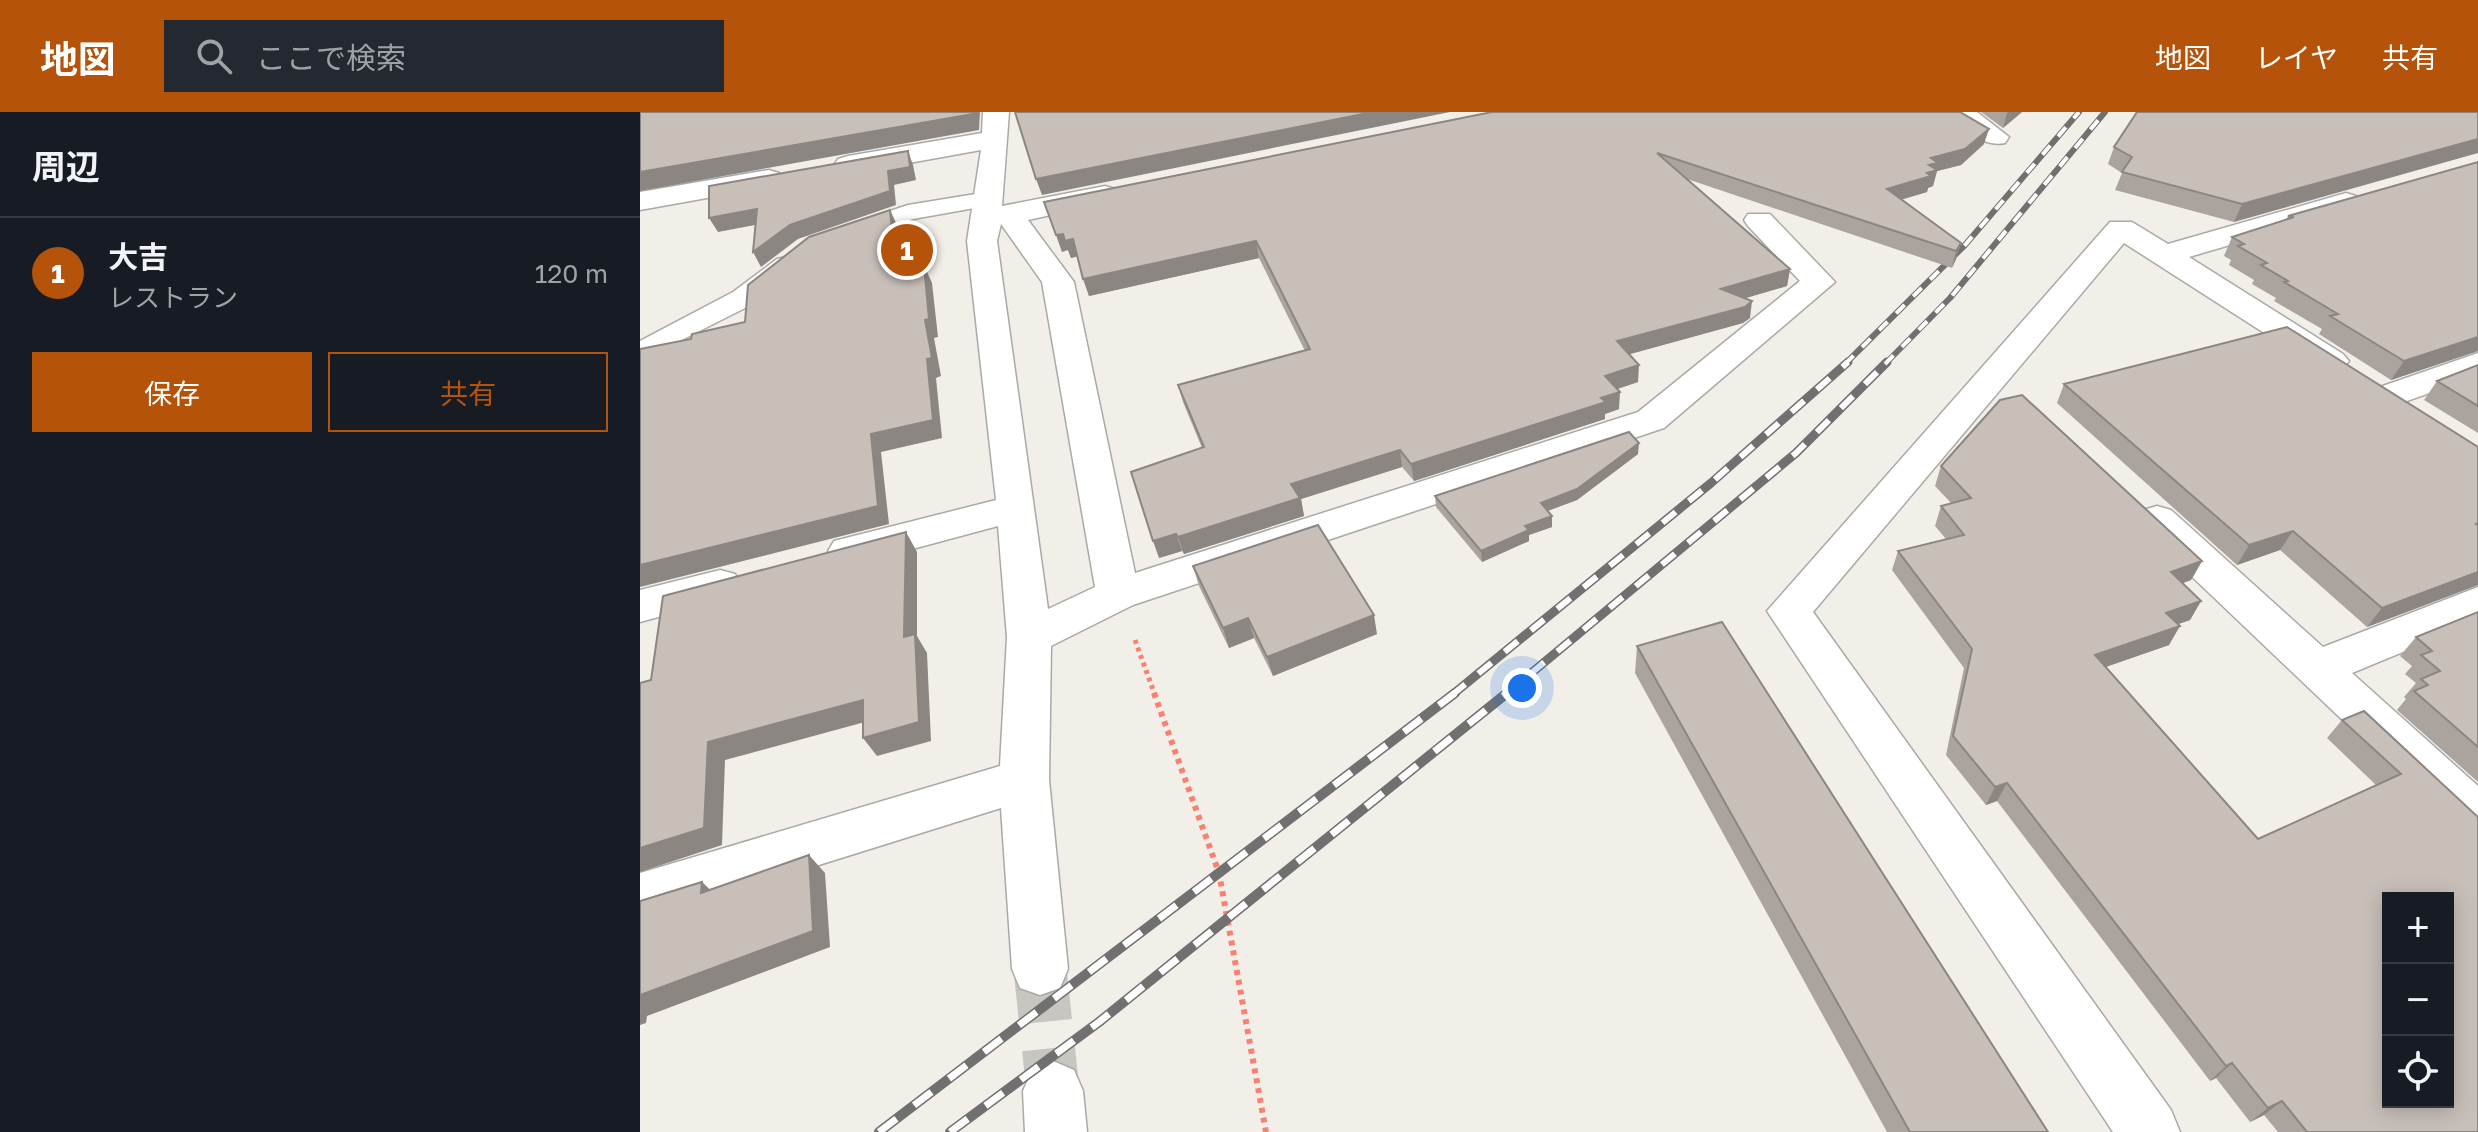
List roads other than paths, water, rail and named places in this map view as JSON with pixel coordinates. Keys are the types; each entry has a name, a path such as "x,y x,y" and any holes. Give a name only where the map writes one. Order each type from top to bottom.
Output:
{"street":[{"path":"1959,112 1995,137"},
{"path":"826,169 996,126 994,210 982,241 1017,508 1029,637 1024,780 1040,969"},
{"path":"640,201 795,174"},
{"path":"994,210 1131,190"},
{"path":"2164,255 2373,194"},
{"path":"994,210 1058,282 1118,594"},
{"path":"1029,637 1118,594 1651,420 1819,282 1759,220"},
{"path":"2149,1132 1789,611 2121,228 2426,421"},
{"path":"2387,397 2478,364"},
{"path":"1996,371 2031,403"},
{"path":"2134,498 2478,817"},
{"path":"806,563 1017,508"},
{"path":"640,606 761,574"},
{"path":"2317,668 2478,603"},
{"path":"640,897 1024,780"}],"lane":[{"path":"640,352 743,298 816,245 908,212 994,210"}],"tunnel":[{"path":"1040,969 1053,1091"}],"railway":[{"path":"1845,364 1965,245 2079,112"},
{"path":"1885,364 1950,298 2105,112"},
{"path":"1452,695 1711,483 1848,362"},
{"path":"1505,695 1796,453 1885,364"},
{"path":"879,1132 1455,693"},
{"path":"950,1132 1099,1022 1507,693"}],"place":[{"name":"大吉","path":"907,250"}]}
